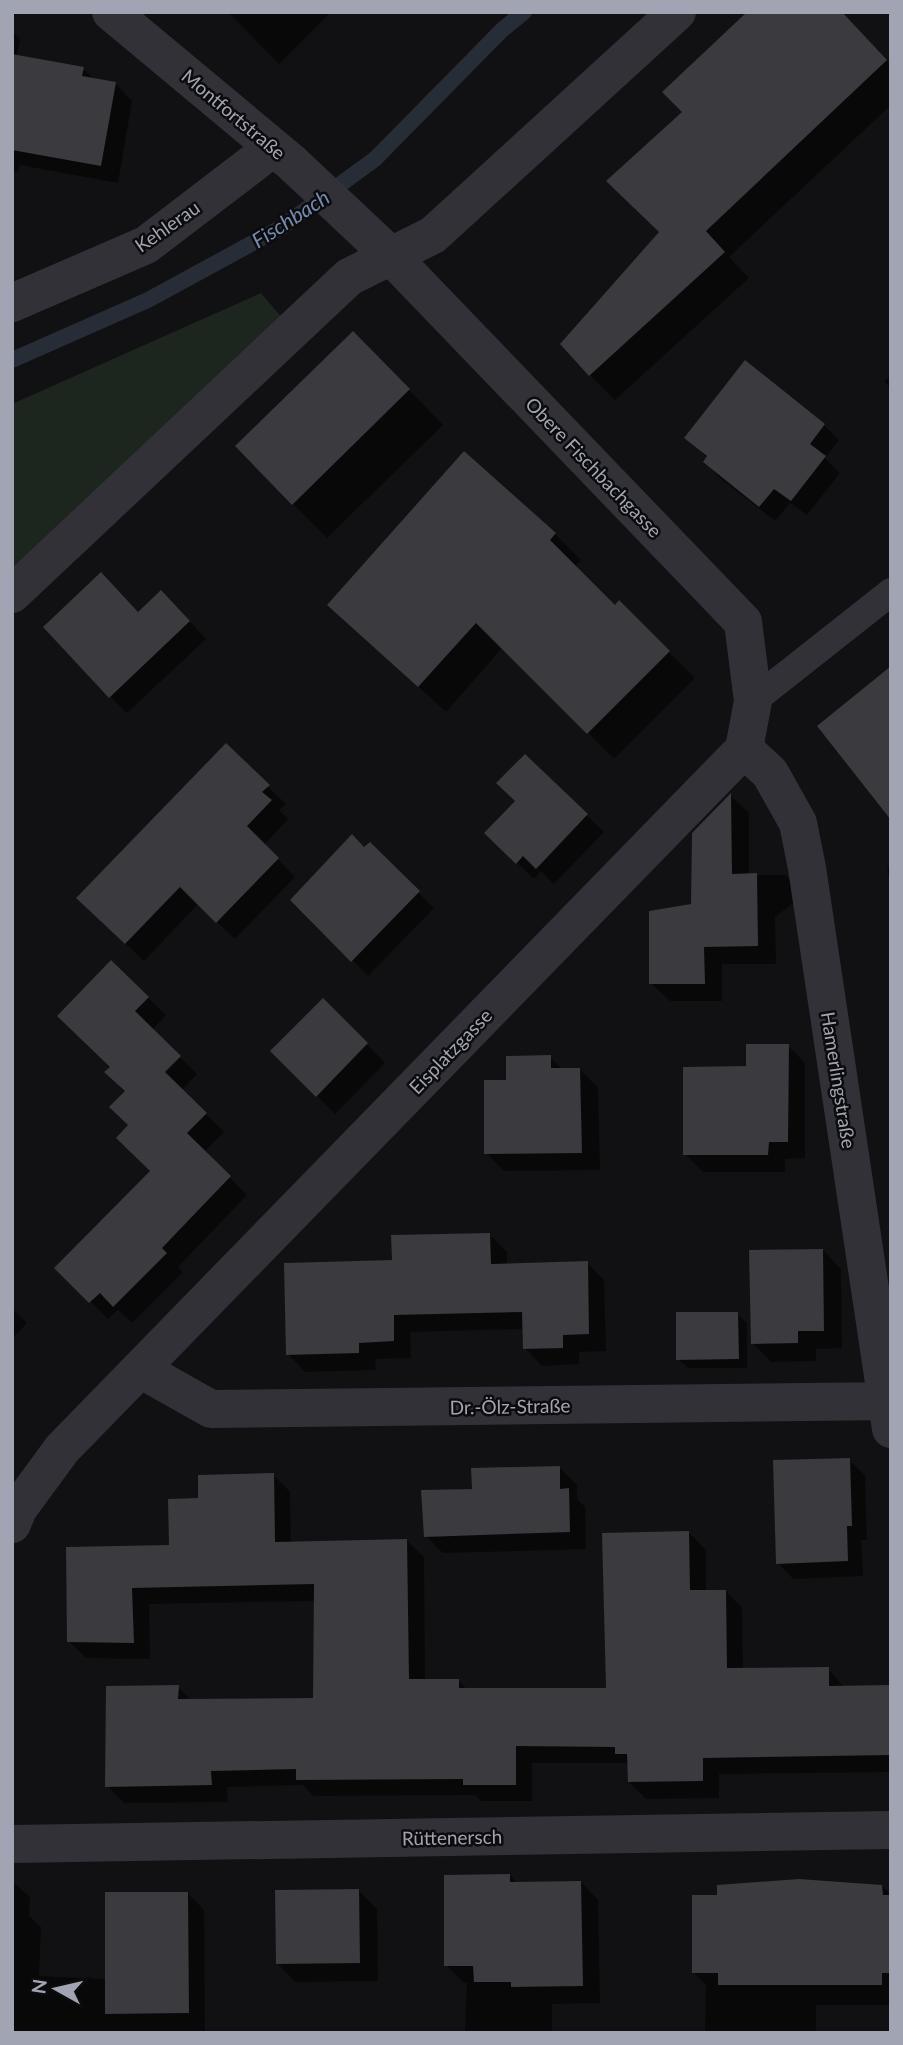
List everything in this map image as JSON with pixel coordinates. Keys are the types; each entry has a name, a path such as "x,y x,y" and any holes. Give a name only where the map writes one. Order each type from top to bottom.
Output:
{"street":[{"path":"12,594 349,277 433,235 677,12"},
{"name":"Montfortstraße","path":"122,16 354,220"},
{"name":"Kehlerau","path":"12,303 146,245 282,155"},
{"name":"Obere Fischbachgasse","path":"354,220 743,622 752,701"},
{"path":"744,749 752,701"},
{"name":"Eisplatzgasse","path":"12,1524 18,1509 52,1461 744,749"},
{"name":"Hamerlingstraße","path":"744,749 771,773 798,823 889,1411"},
{"name":"Dr.-Ölz-Straße","path":"141,1369 211,1409 889,1411"},
{"name":"Rüttenersch","path":"12,1844 891,1830"}],"lane":[{"path":"752,701 891,592"}],"shaded area":[{"path":"261,293 284,320 12,569 12,404"}],"building":[{"path":"747,12 842,12 887,60 706,231 725,252 589,376 560,344 659,232 606,181 682,112 662,92"},
{"path":"12,54 84,67 82,76 116,82 101,166 12,150"},
{"path":"353,331 410,389 292,505 235,446"},
{"path":"745,360 825,424 810,444 826,456 791,501 774,489 759,507 703,462 707,456 684,438"},
{"path":"464,451 556,533 550,540 615,605 619,600 670,651 587,734 476,623 418,687 327,605"},
{"path":"101,572 138,612 161,590 190,621 109,698 43,627"},
{"path":"891,666 891,820 817,726"},
{"path":"226,743 270,785 262,792 272,800 247,826 279,858 216,923 180,887 125,944 76,898"},
{"path":"525,754 588,814 536,869 523,856 516,864 484,833 515,801 496,783"},
{"path":"731,793 732,874 757,873 758,946 704,947 705,984 649,984 649,911 691,904 692,833"},
{"path":"352,834 364,847 370,842 420,891 351,962 290,900"},
{"path":"111,960 149,997 135,1011 181,1056 165,1072 207,1113 187,1133 231,1176 162,1248 167,1253 113,1307 100,1293 89,1303 54,1268 150,1171 116,1138 128,1125 109,1107 125,1091 104,1072 110,1067 57,1016"},
{"path":"323,998 368,1043 316,1097 270,1051"},
{"path":"746,1044 789,1044 788,1142 769,1142 768,1155 683,1155 683,1067 746,1066"},
{"path":"551,1055 551,1068 580,1068 582,1153 484,1154 484,1080 506,1080 506,1056"},
{"path":"490,1233 491,1264 588,1261 589,1334 563,1335 563,1348 523,1349 522,1312 394,1315 394,1341 359,1343 359,1353 286,1355 284,1263 392,1260 391,1235"},
{"path":"823,1249 824,1331 798,1331 798,1343 751,1344 749,1250"},
{"path":"676,1312 738,1312 739,1359 676,1360"},
{"path":"850,1458 852,1526 847,1526 848,1561 776,1564 773,1460"},
{"path":"560,1466 560,1489 569,1488 570,1532 424,1537 421,1490 472,1489 471,1468"},
{"path":"274,1473 275,1542 407,1539 409,1679 459,1679 459,1688 606,1688 602,1533 689,1531 690,1590 726,1590 727,1668 829,1667 829,1686 890,1685 891,1755 703,1758 703,1781 628,1782 627,1754 615,1754 615,1747 516,1746 516,1785 463,1785 463,1779 296,1780 296,1769 211,1771 212,1785 105,1787 106,1686 179,1685 178,1699 313,1698 314,1584 132,1588 134,1643 67,1642 66,1547 169,1545 168,1499 198,1498 198,1475"},
{"path":"510,1874 510,1882 581,1881 583,1986 511,1987 511,1982 474,1982 473,1966 444,1966 444,1875"},
{"path":"799,1879 882,1885 883,1895 891,1895 891,1973 882,1973 882,1985 718,1985 718,1973 692,1973 692,1895 717,1895 717,1885"},
{"path":"359,1889 360,1963 276,1964 275,1890"},
{"path":"105,1892 188,1892 189,2013 105,2014"}],"waterway":[{"name":"Fischbach","path":"12,360 148,300 282,227 375,159 502,30 524,12"}]}
